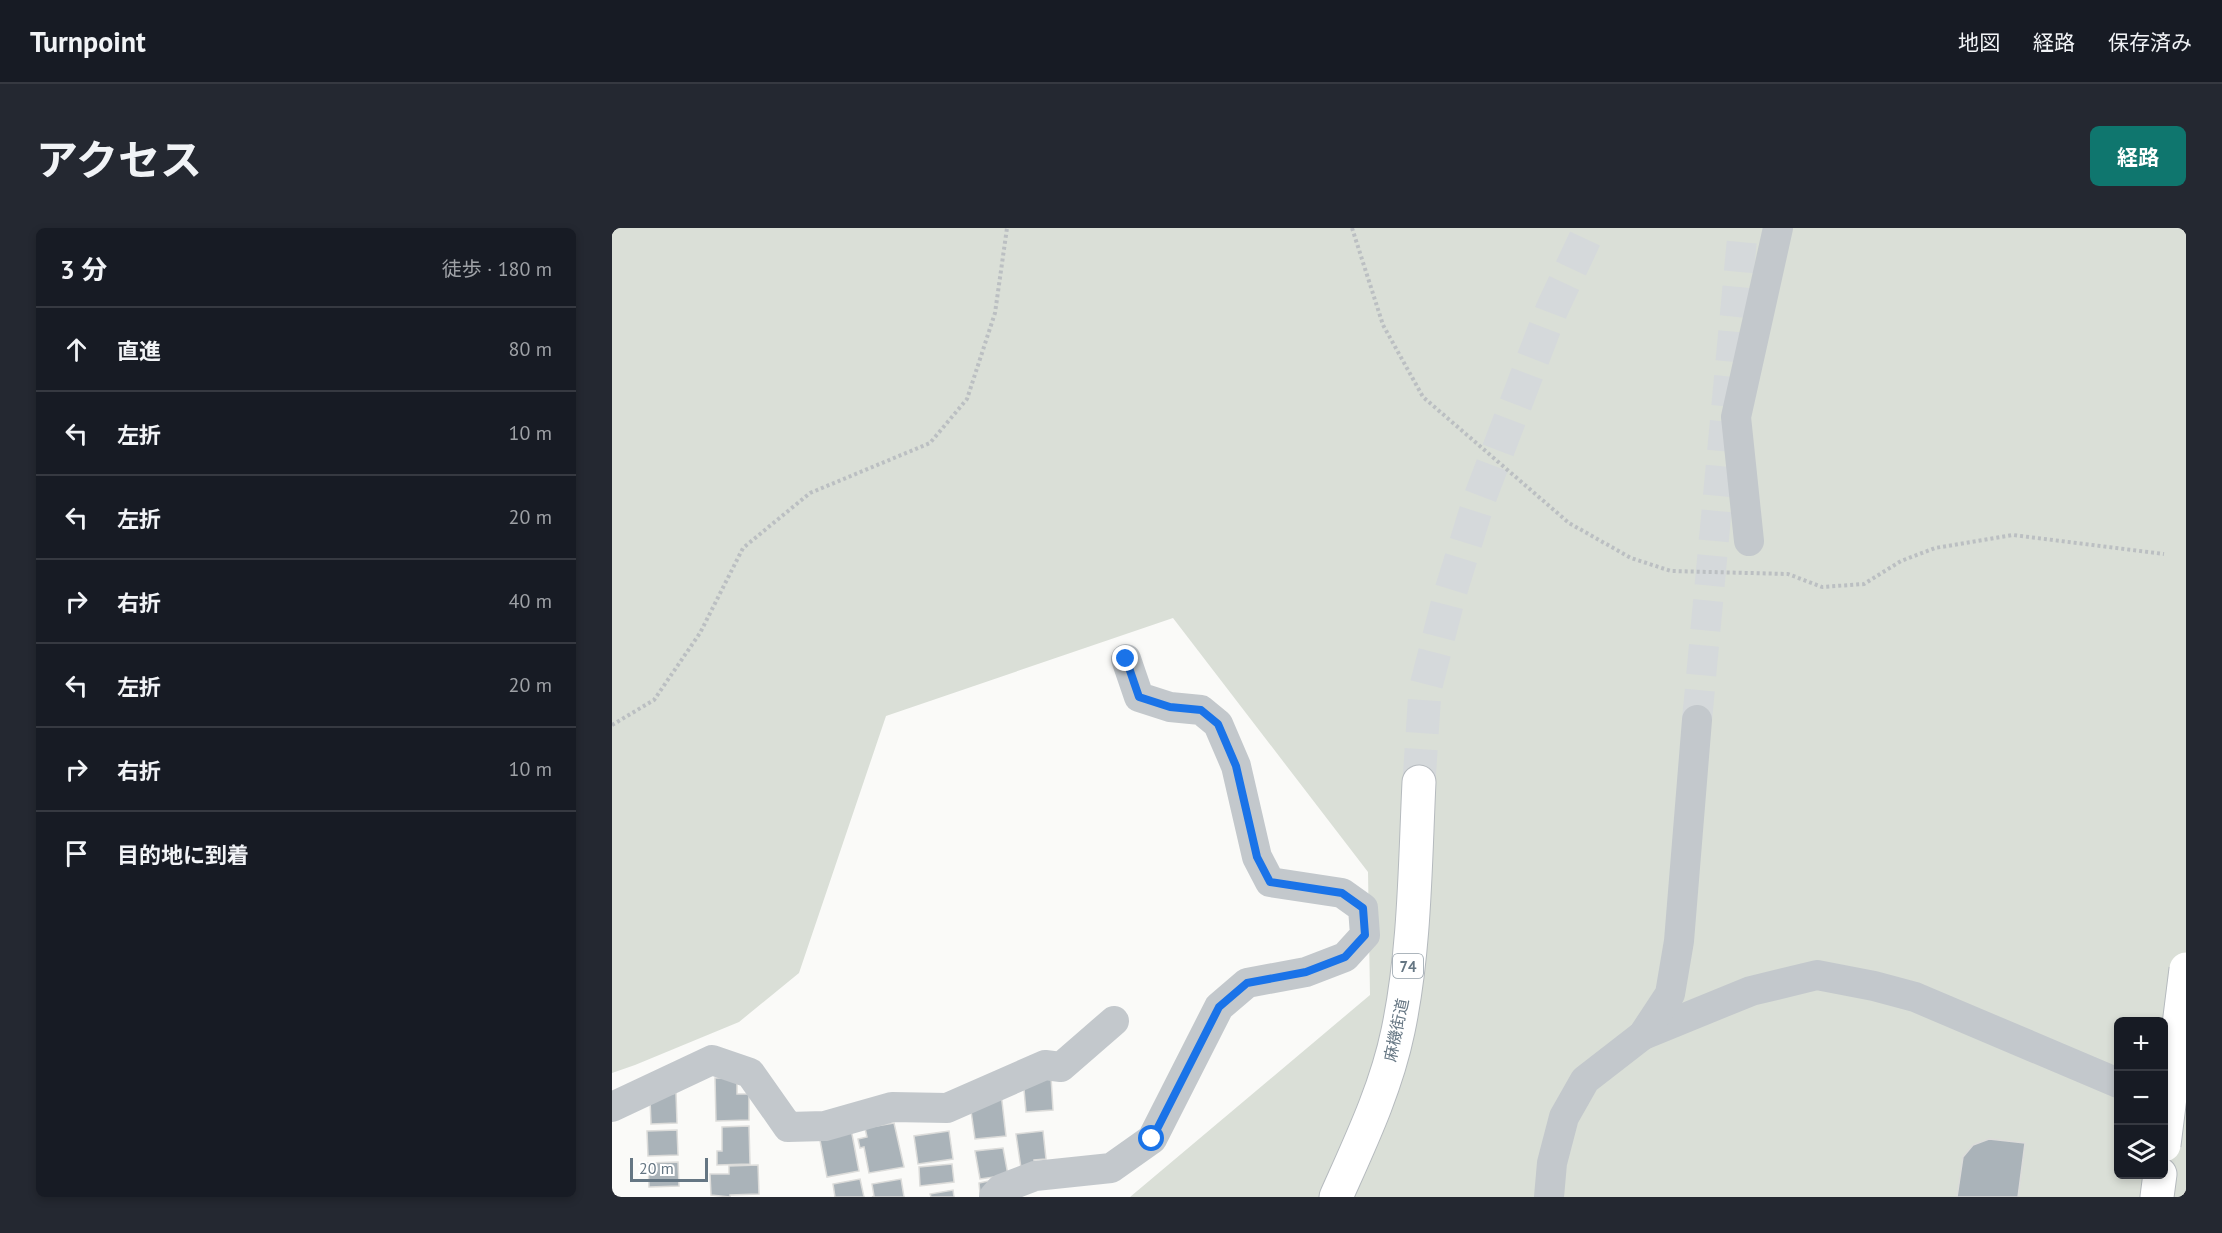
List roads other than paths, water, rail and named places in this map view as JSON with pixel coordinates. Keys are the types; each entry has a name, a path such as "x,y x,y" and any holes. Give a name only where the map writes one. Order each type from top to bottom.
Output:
{"main road":[{"name":"麻機街道","path":"1336,1197 1382,1087 1400,1021 1408,968 1419,782"},
{"path":"2166,1125 2186,969"},
{"path":"2157,1197 2159,1179"}],"street":[{"path":"1749,541 1736,417 1778,228"},
{"path":"994,1197 1001,1189 1035,1176 1112,1168 1152,1139 1219,1007 1247,983 1306,972 1345,957 1365,935 1363,908 1342,893 1270,882 1257,857 1236,766 1218,724 1201,710 1170,707 1139,697 1126,659"},
{"path":"1643,1035 1670,994 1674,972 1679,941 1697,720"},
{"path":"1549,1197 1552,1163 1564,1117 1586,1080 1643,1035 1751,991 1817,975 1915,997 2114,1081"},
{"path":"612,1107 712,1060 750,1073 788,1127 825,1126 892,1107 947,1108 1045,1065 1061,1067 1114,1021"},
{"path":"2168,1104 2186,1112"}],"tunnel":[{"path":"1419,782 1425,690 1449,597 1479,500 1552,309 1590,228"},
{"path":"1697,720 1743,228"}]}
